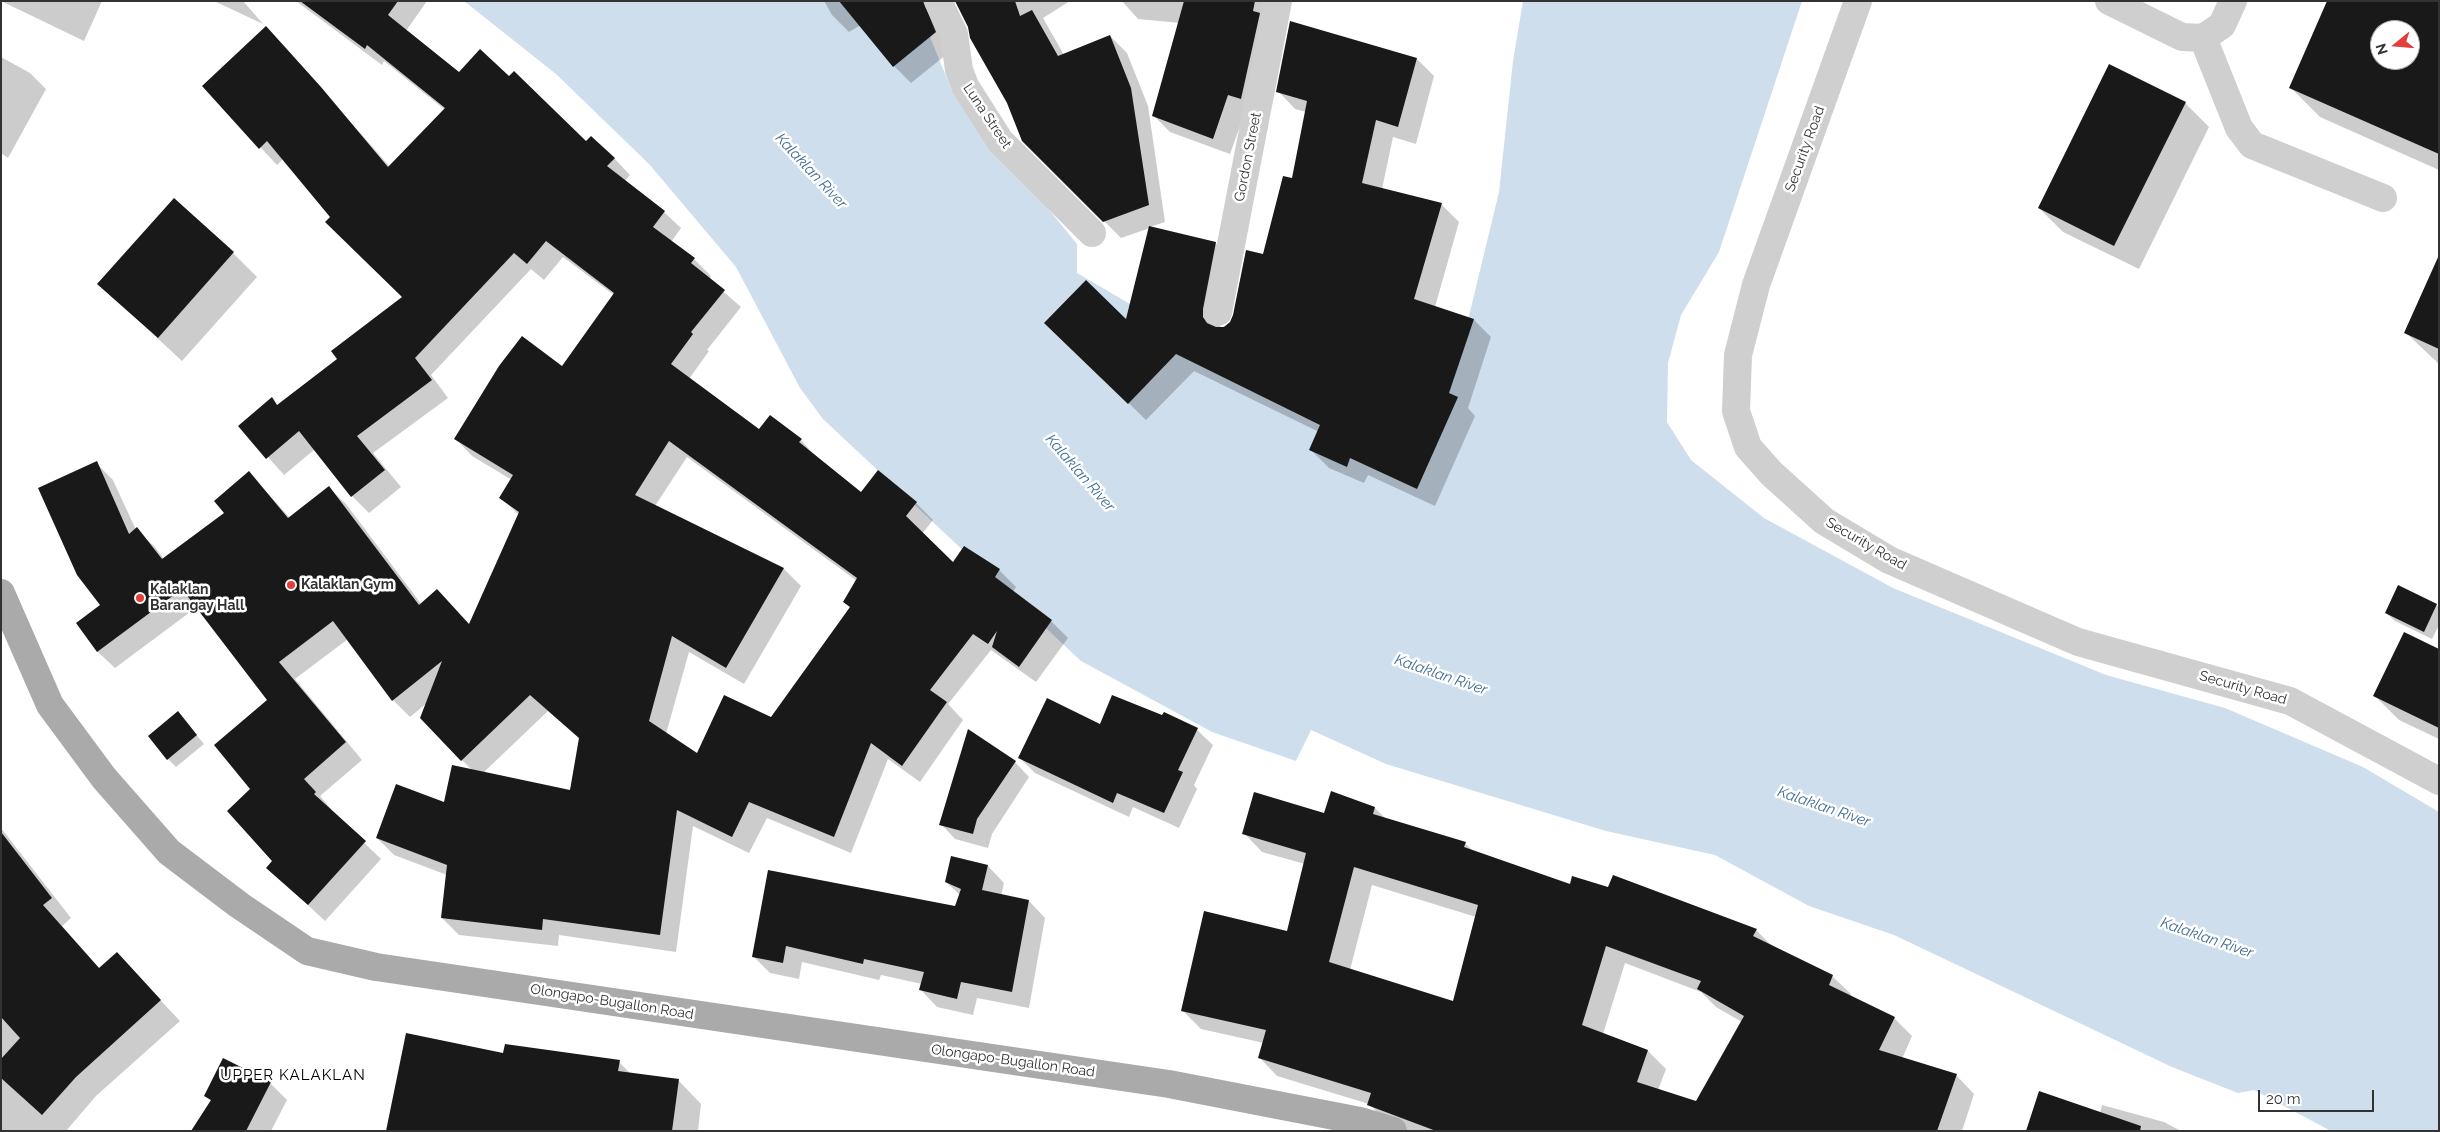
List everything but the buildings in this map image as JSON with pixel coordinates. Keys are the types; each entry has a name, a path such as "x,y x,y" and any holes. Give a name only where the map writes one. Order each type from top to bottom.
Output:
{"main road":[{"name":"Olongapo-Bugallon Road","path":"1,593 50,704 104,778 169,852 239,905 307,951 376,967 1169,1084 1360,1121 1393,1131"}],"street":[{"name":"Luna Street","path":"938,1 954,34 959,70 965,86 1000,141 1092,233"},
{"name":"Gordon Street","path":"1218,312 1278,1"},
{"name":"Security Road","path":"1858,1 1756,285 1738,355 1736,411 1748,447 1772,473 1824,522 1889,560 2078,642 2290,701 2439,781"},
{"path":"2109,1 2182,37 2203,38 2222,25 2233,1"},
{"path":"2203,38 2239,128 2252,145 2383,198"}],"water":[{"name":"Kalaklan River","path":"464,1 865,1 930,37 952,91 1077,244 1077,273 1166,325 1440,401 1469,316 1499,192 1513,61 1523,1 1802,1 1719,252 1681,315 1668,363 1667,422 1691,460 1764,518 1893,588 2106,675 2225,708 2363,767 2439,812 2439,1131 2331,1131 2254,1090 2238,1093 2172,1067 1894,935 1809,906 1715,855 1606,831 1386,764 1311,730 1296,761 1212,732 1081,661 823,419 800,388 736,267 649,164 556,74"}],"place":[{"name":"Kalaklan Gym","path":"291,585"},
{"name":"Kalaklan Barangay Hall","path":"140,598"}],"district":[{"name":"UPPER KALAKLAN","path":"293,1075"}]}
